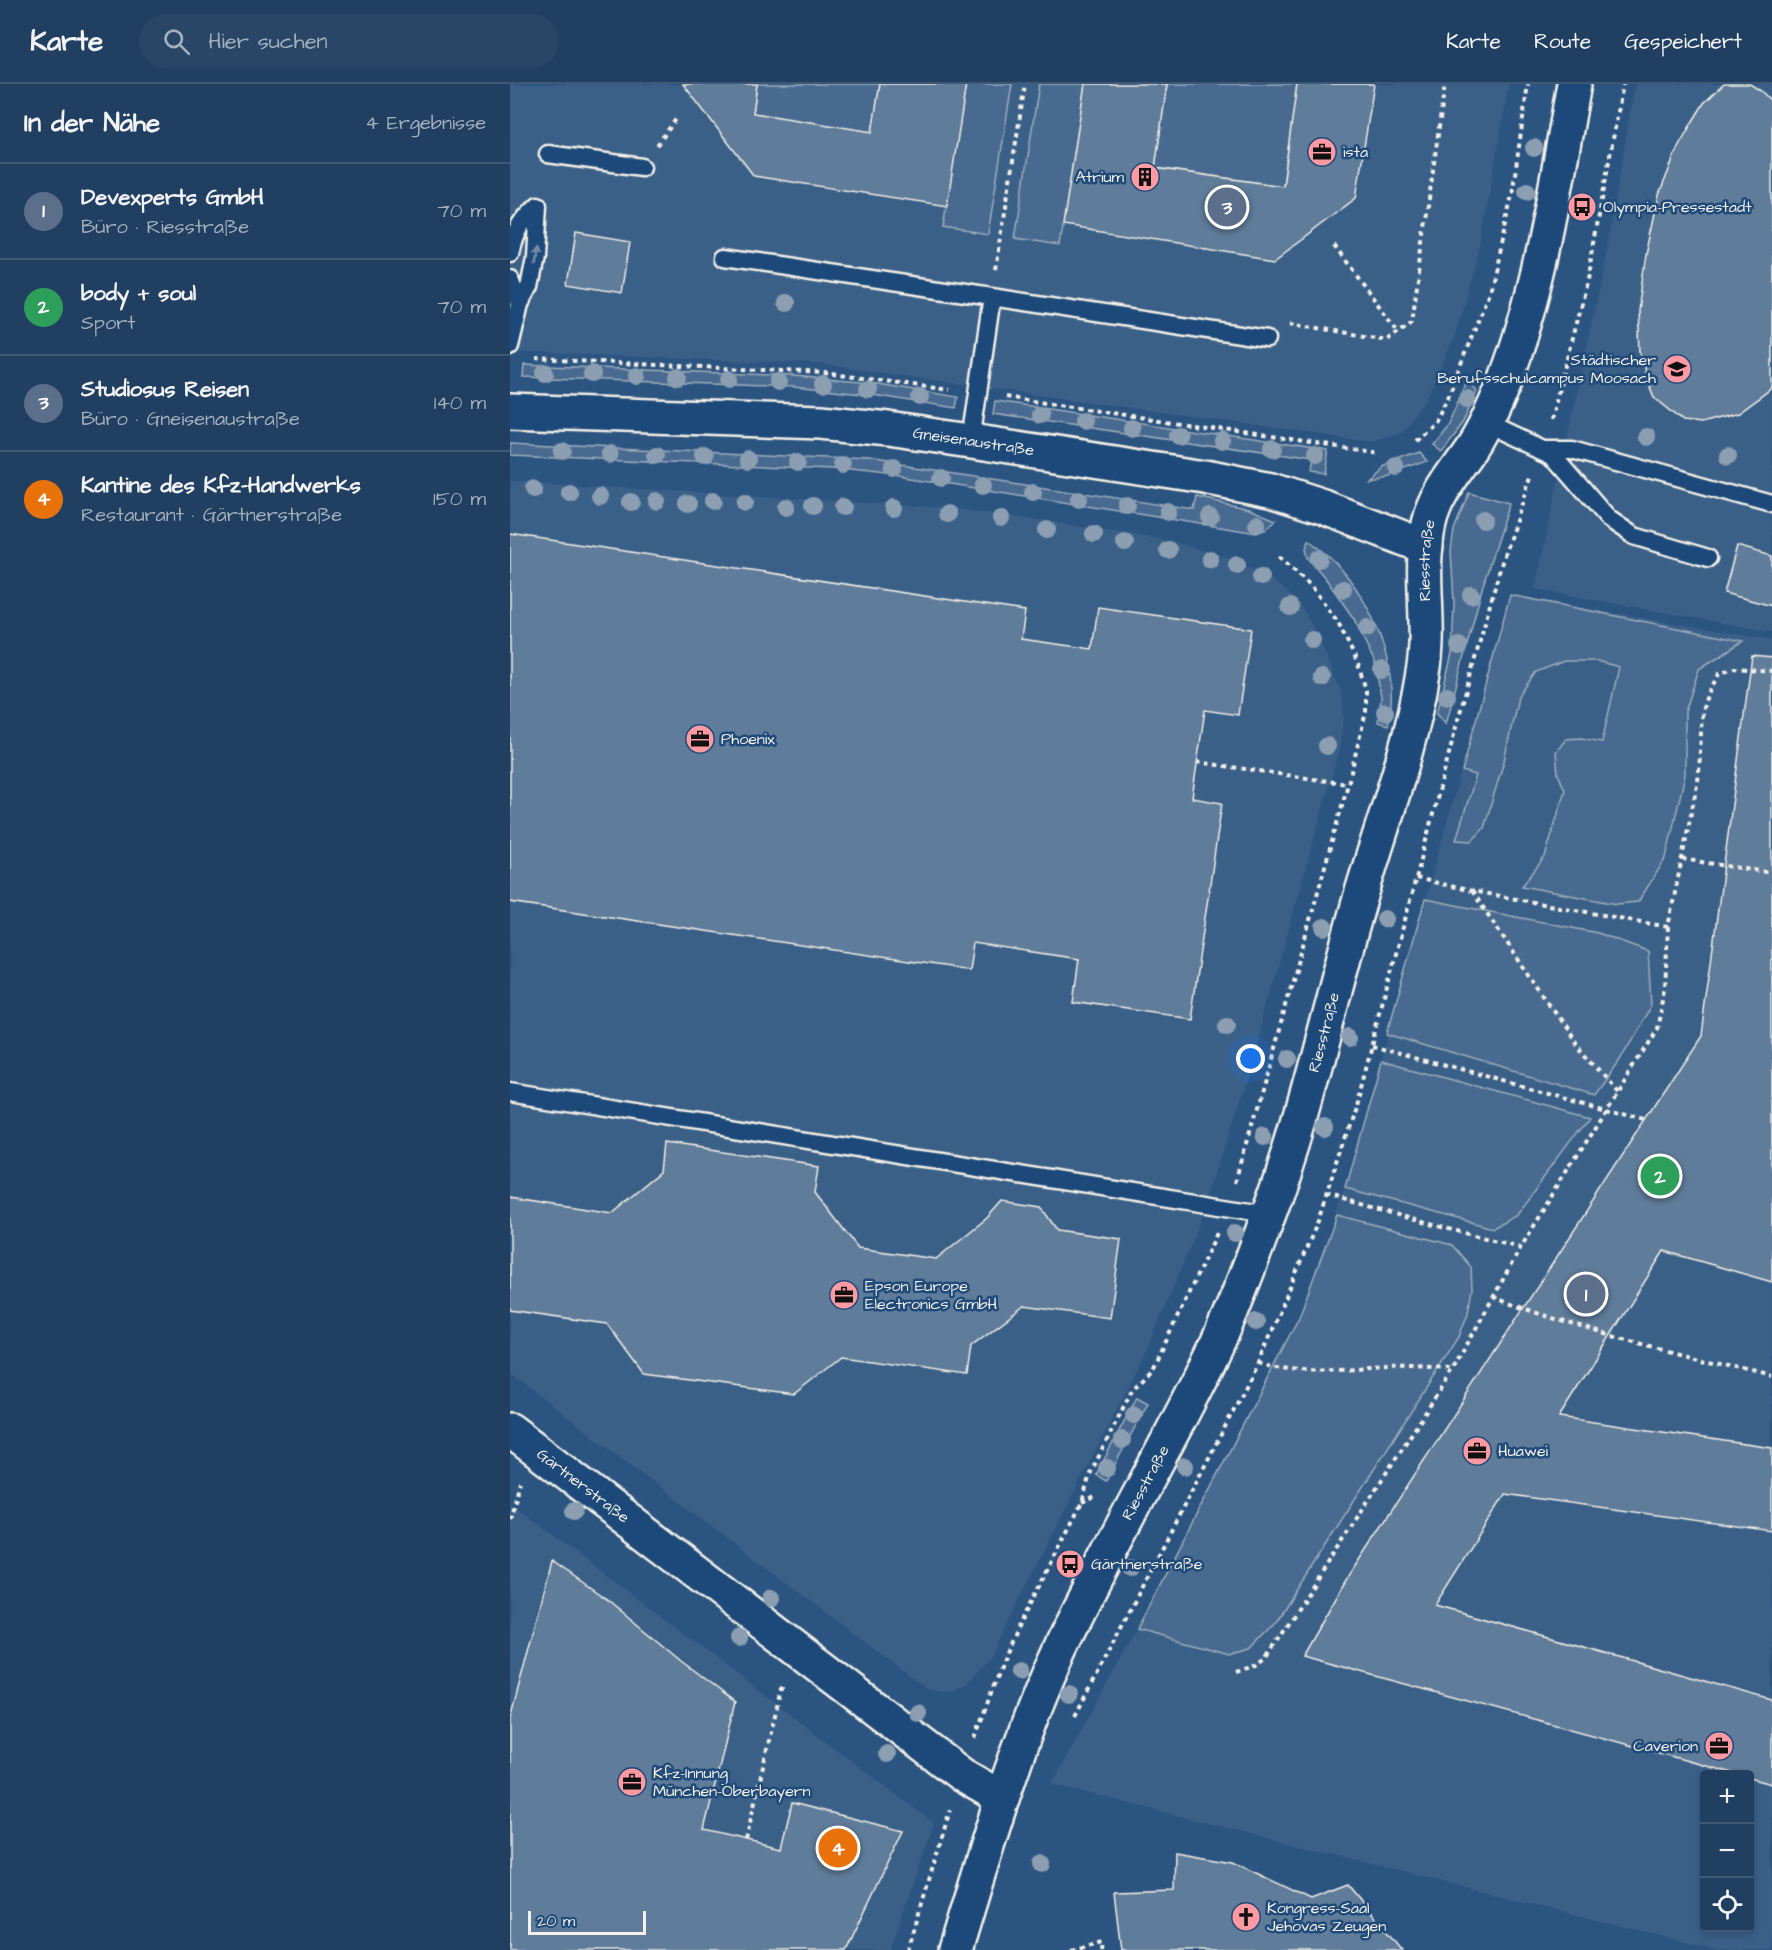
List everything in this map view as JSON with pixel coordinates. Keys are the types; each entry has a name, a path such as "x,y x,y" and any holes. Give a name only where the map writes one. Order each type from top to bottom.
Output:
{"street":[{"name":"Riesstraße","path":"955,1950 1002,1798 1030,1721 1061,1647 1216,1345 1269,1214 1305,1103 1357,906 1411,726 1424,671 1427,621 1426,548 1430,521 1441,492 1488,423 1505,381 1538,276 1574,84"},
{"name":"Gneisenaustraße","path":"510,411 821,422 971,441 1205,477 1270,490 1323,507 1426,548"},
{"name":"Gärtnerstraße","path":"510,1430 962,1775 1002,1798"}],"lane":[{"path":"548,154 642,167"},
{"path":"510,253 514,234 524,218 538,205 536,257 529,287 520,304 510,346"},
{"path":"725,257 1267,339"},
{"path":"510,279 520,304"},
{"path":"971,441 992,297"},
{"path":"1488,423 1552,454 1609,519 1634,536 1708,558"},
{"path":"1541,449 1572,449 1772,504"},
{"path":"510,1092 1269,1214"}],"path":[{"path":"992,297 1025,84"},
{"path":"1267,339 1289,323 1387,340 1412,321 1445,84"},
{"path":"1415,440 1435,422 1448,397 1489,292 1512,195 1528,84"},
{"path":"1334,246 1398,331"},
{"path":"533,358 825,374 979,393 1378,453"},
{"path":"908,1950 940,1837 1002,1662 1082,1503 1089,1474 1132,1390 1153,1369 1229,1207 1348,784 1366,712 1366,690 1358,664 1338,622 1312,587 1279,556"},
{"path":"1236,1672 1256,1665 1266,1658 1453,1370 1521,1247 1657,1028 1665,989 1668,927 1699,775 1702,711 1707,695 1719,674 1734,668 1772,671"},
{"path":"1197,762 1348,784"},
{"path":"1682,859 1772,873"},
{"path":"1416,878 1472,891 1668,927"},
{"path":"1472,891 1574,1042 1617,1090"},
{"path":"1372,1045 1646,1120"},
{"path":"1326,1195 1521,1247"},
{"path":"1492,1297 1610,1336 1772,1377"},
{"path":"1258,1363 1279,1370 1326,1373 1389,1368 1453,1370"},
{"path":"746,1840 781,1689 807,1656"},
{"path":"1071,1950 1102,1942 1101,1950"}],"shaded area":[{"path":"510,84 1509,84 1480,246 1454,338 1426,399 1401,432 1373,442 820,364 510,352"},
{"path":"757,84 880,84 872,132 753,113"},
{"path":"966,84 1012,84 988,234 943,227"},
{"path":"1039,84 1085,84 1060,246 1015,239"},
{"path":"1167,84 1297,84 1283,186 1155,168"},
{"name":"Städtischer Berufsschulcampus Moosach","path":"1635,84 1772,84 1772,632 1535,589 1607,250"},
{"path":"524,365 794,376 871,383 958,397 956,408 872,395 793,387 523,377"},
{"path":"1468,379 1477,391 1463,422 1441,451 1432,444 1448,424"},
{"path":"995,401 1328,451 1324,474 1309,472 1311,460 993,414"},
{"path":"510,443 869,460 1194,510 1197,497 1249,509 1276,520 1265,530 1251,532 899,476 832,469 510,455"},
{"path":"1419,453 1427,462 1389,476 1367,479 1381,467"},
{"path":"510,481 949,508 1170,541 1238,561 1266,576 1285,590 1302,608 1319,639 1341,692 1344,718 1339,750 1251,1064 1204,1213 1147,1350 990,1657 967,1683 951,1692 928,1690 510,1373"},
{"path":"1469,492 1509,503 1483,585 1446,724 1437,713 1452,654 1454,603 1451,551 1454,530"},
{"path":"1309,540 1331,558 1348,578 1372,616 1387,659 1391,682 1388,725 1378,722 1381,697 1375,663 1354,619 1308,558 1306,548"},
{"path":"1510,595 1772,640 1772,1950 1717,1950 1052,1784 1137,1629 1299,1317 1345,1189"},
{"path":"1510,595 1743,641 1699,669 1685,712 1685,775 1666,858 1638,902 1617,904 1522,886 1545,857 1565,790 1558,774 1556,752 1566,739 1581,738 1602,742 1619,667 1597,661 1564,661 1536,672 1518,697 1504,761 1484,828 1472,841 1456,840 1476,775 1462,771"},
{"path":"1425,899 1598,933 1648,951 1651,1004 1620,1059 1594,1095 1387,1033"},
{"path":"1381,1060 1590,1117 1517,1215 1493,1228 1345,1189"},
{"path":"1337,1215 1452,1245 1471,1267 1472,1289 1468,1313 1459,1337 1276,1622 1251,1648 1229,1654 1137,1629 1299,1317"},
{"path":"1137,1397 1148,1403 1106,1481 1096,1475"},
{"path":"510,1503 934,1823 890,1950 510,1950"}],"building":[{"path":"683,84 757,84 753,113 872,132 880,84 966,84 947,206 754,176"},
{"name":"Atrium","path":"1085,84 1167,84 1155,168 1283,186 1297,84 1374,84 1356,198 1275,259 1063,225"},
{"path":"1724,84 1750,84 1772,102 1772,388 1738,413 1701,423 1683,421 1654,397 1640,351 1638,311 1646,254 1659,195 1678,147 1693,121 1704,103"},
{"path":"576,233 630,242 622,293 568,284"},
{"path":"510,534 1025,611 1021,639 1092,649 1098,607 1251,629 1238,715 1205,710 1192,798 1222,803 1190,1019 1073,1002 1079,959 973,943 969,970 510,902"},
{"path":"1737,546 1772,556 1772,606 1724,593"},
{"path":"1752,656 1772,658 1772,1282 1664,1251 1559,1417 1772,1448 1772,1531 1505,1494 1435,1605 1772,1700 1772,1784 1754,1779 1754,1770 1721,1770 1302,1656 1346,1580 1701,1036"},
{"path":"667,1144 819,1166 815,1192 858,1248 936,1259 987,1218 1002,1201 1041,1207 1057,1230 1121,1239 1110,1318 1024,1306 971,1346 967,1375 841,1357 794,1394 644,1374 607,1324 510,1310 510,1197 612,1213 664,1170"},
{"path":"552,1561 608,1600 681,1661 735,1702 704,1830 781,1848 792,1803 903,1831 846,1950 510,1950 510,1719"},
{"name":"Kongress-Saal Jehovas Zeugen","path":"1175,1852 1233,1862 1311,1899 1348,1885 1402,1950 1121,1950 1114,1892 1174,1890"}],"place":[{"name":"ista","path":"1322,152"},
{"name":"Atrium","path":"1145,177"},
{"name":"Studiosus Reisen","path":"1227,207"},
{"name":"Olympia-Pressestadt","path":"1582,207"},
{"name":"Städtischer Berufsschulcampus Moosach","path":"1677,369"},
{"name":"Phoenix","path":"700,739"},
{"name":"body + soul","path":"1660,1176"},
{"name":"Devexperts GmbH","path":"1586,1294"},
{"name":"Epson Europe Electronics GmbH","path":"844,1295"},
{"name":"Huawei","path":"1477,1451"},
{"name":"Gärtnerstraße","path":"1070,1564"},
{"name":"Caverion","path":"1719,1746"},
{"name":"Kfz-Innung München-Oberbayern","path":"632,1782"},
{"name":"Kantine des Kfz-Handwerks","path":"838,1848"},
{"name":"Kongress-Saal Jehovas Zeugen","path":"1246,1917"}]}
